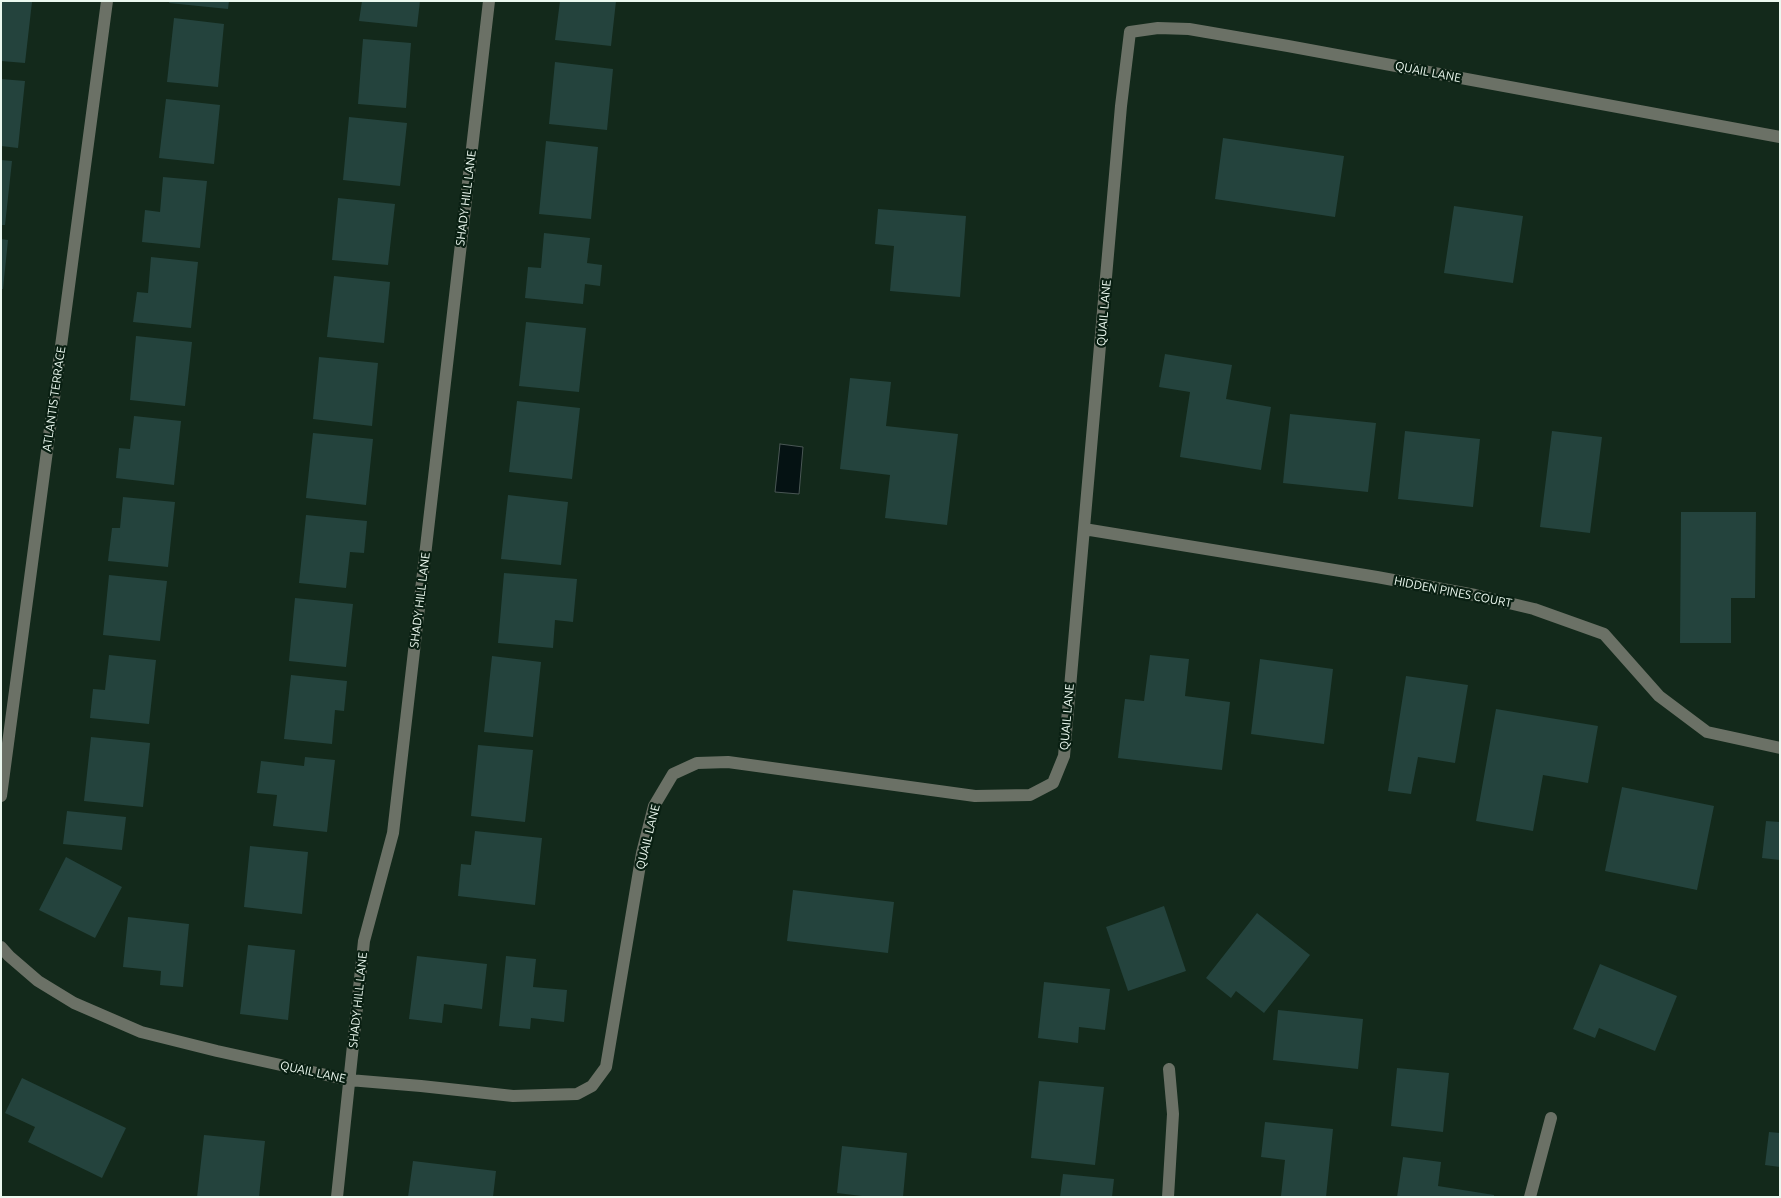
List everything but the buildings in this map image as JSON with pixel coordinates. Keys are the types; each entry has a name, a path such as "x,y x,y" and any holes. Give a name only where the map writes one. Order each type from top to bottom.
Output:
{"street":[{"name":"ATLANTIS TERRACE","path":"1,796 108,1"},
{"name":"SHADY HILL LANE","path":"337,1197 364,941 393,833 489,1"},
{"name":"QUAIL LANE","path":"1,947 38,981 74,1003 141,1032 349,1080 513,1096 577,1094 592,1086 606,1067 642,854 654,806 673,774 697,763 728,762 975,796 1030,795 1053,783 1064,756 1121,106 1130,32 1158,28 1188,29 1780,137"},
{"name":"HIDDEN PINES COURT","path":"1084,529 1377,577 1475,595 1534,609 1604,634 1659,696 1707,732 1780,748"},
{"path":"1168,1197 1173,1114 1169,1069"},
{"path":"1530,1197 1551,1118"}],"shaded area":[{"path":"780,444 803,447 799,494 775,492"}]}
